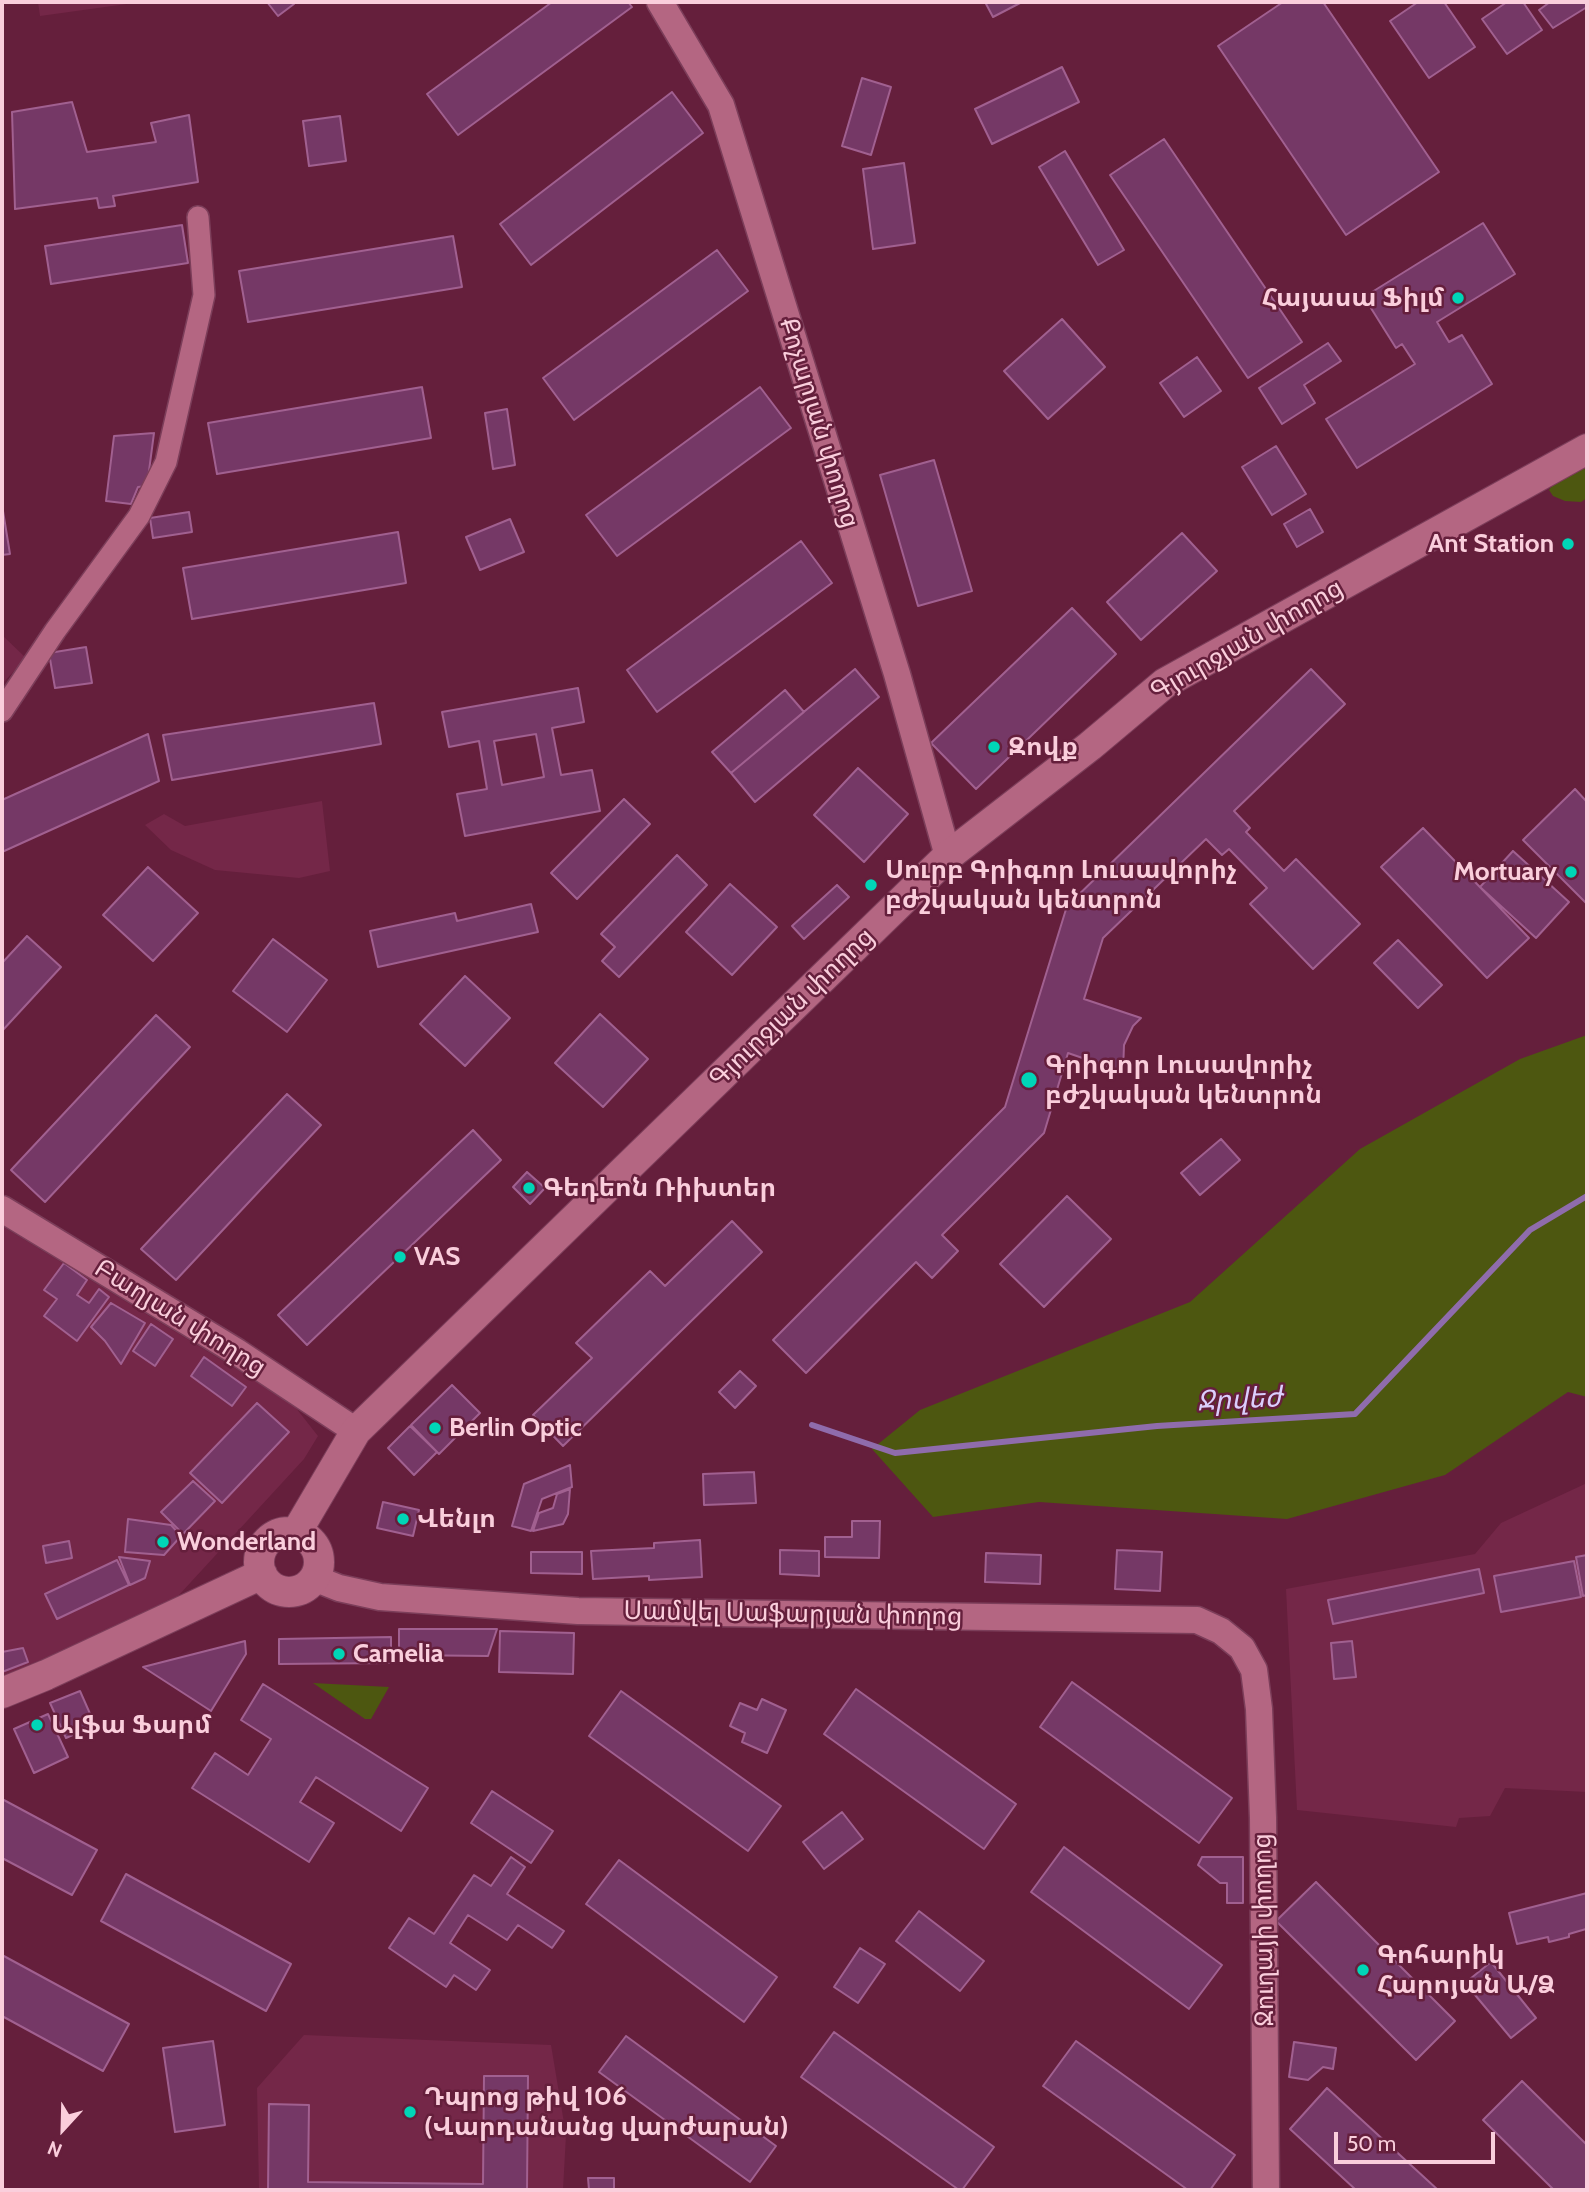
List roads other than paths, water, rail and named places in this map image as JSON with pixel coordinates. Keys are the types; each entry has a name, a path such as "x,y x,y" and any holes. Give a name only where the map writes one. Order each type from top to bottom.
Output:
{"main road":[{"name":"Գյուրջյան փողոց","path":"296,1533 356,1431 948,856 1090,746 1165,683 1587,449"},
{"path":"287,1532 296,1533 305,1537 317,1551 319,1560 314,1578 300,1590 282,1591 267,1582 262,1574 260,1555 270,1539 287,1532"},
{"path":"2,1693 262,1574"}],"street":[{"name":"Քոչարյան փողոց","path":"660,2 721,105 897,674 948,856"},
{"path":"2,711 55,631 139,516 166,462 204,295 198,218"},
{"name":"Բաղյան փողոց","path":"2,1209 237,1352 356,1431"},
{"name":"Սամվել Սաֆարյան փողոց","path":"314,1578 380,1597 578,1611 1197,1620 1221,1631 1242,1648 1254,1670"},
{"name":"Ջուղայի փողոց","path":"1254,1670 1259,1709 1262,1800 1266,2190"}],"waterway":[{"name":"Ջրվեժ","path":"812,1425 895,1453 1157,1426 1355,1414 1530,1230 1587,1196"}],"place":[{"name":"Հայասա Ֆիլմ","path":"1458,298"},
{"name":"Ant Station","path":"1568,544"},
{"name":"Զովք","path":"994,747"},
{"name":"Mortuary","path":"1571,872"},
{"name":"Սուրբ Գրիգոր Լուսավորիչ բժշկական կենտրոն","path":"871,885"},
{"name":"Գրիգոր Լուսավորիչ բժշկական կենտրոն","path":"1029,1080"},
{"name":"Գեդեոն Ռիխտեր","path":"529,1188"},
{"name":"VAS","path":"400,1257"},
{"name":"Berlin Optic","path":"435,1428"},
{"name":"Վենլո","path":"403,1519"},
{"name":"Wonderland","path":"163,1542"},
{"name":"Camelia","path":"339,1654"},
{"name":"Ալֆա Ֆարմ","path":"37,1725"},
{"name":"Գոհարիկ Հարոյան Ա/Ձ","path":"1363,1970"},
{"name":"Դպրոց թիվ 106 (Վարդանանց վարժարան)","path":"410,2112"}]}
